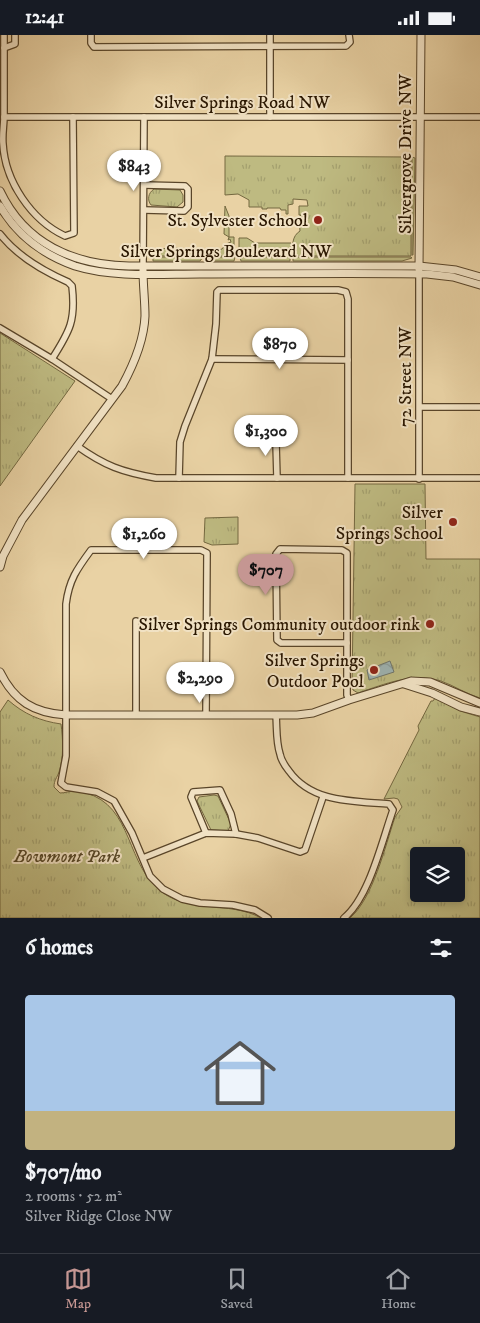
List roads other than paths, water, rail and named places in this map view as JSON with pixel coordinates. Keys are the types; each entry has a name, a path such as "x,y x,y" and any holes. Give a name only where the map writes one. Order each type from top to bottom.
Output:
{"street":[{"path":"4,35 4,150 12,179 18,192 37,216 54,231 65,236 74,233 73,117"},
{"path":"4,48 15,44 15,35"},
{"path":"91,35 91,43 94,47 346,46 350,42 349,35"},
{"path":"270,35 270,117"},
{"name":"Silvergrove Drive NW","path":"419,270 421,35"},
{"name":"Silver Springs Road NW","path":"4,117 480,117"},
{"path":"0,567 3,556 22,520 122,386 132,368 143,333 145,317 143,270 144,117"},
{"path":"144,185 185,185 188,189 188,207 184,211 144,210"},
{"name":"Silver Springs Boulevard NW","path":"0,191 21,223 35,236 59,252 101,265 143,270"},
{"name":"Silver Springs Boulevard NW","path":"0,206 12,223 38,247 59,260 92,270 450,269 480,277"},
{"path":"0,234 36,266 68,282 72,286 73,306 70,329 52,359"},
{"name":"Silver Springs Boulevard NW","path":"419,270 480,285"},
{"name":"72 Street NW","path":"419,270 419,479"},
{"path":"179,478 180,442 212,359 217,293 219,290 338,290 346,293 348,299 348,478"},
{"path":"0,328 52,359 112,399"},
{"path":"212,359 348,360"},
{"path":"420,407 480,407"},
{"path":"272,432 276,443 277,478"},
{"path":"77,446 108,466 156,478 480,479"},
{"path":"346,643 281,643 277,640 276,554 280,549 342,550 347,553 346,643 347,695 349,700"},
{"path":"206,715 207,553 202,550 91,550 79,566 68,587 66,604 66,756 62,783 66,787 98,792 114,801 132,833 150,876 163,889 182,899 200,903 233,905 254,910 268,918"},
{"path":"136,621 136,715"},
{"path":"0,672 10,689 20,699 31,707 49,714 276,715 314,713 412,681 430,682 480,703"},
{"path":"404,684 432,693 460,707 480,712"},
{"path":"276,715 277,741 280,756 294,779 301,785 323,797 389,804 393,810 365,892 352,911 344,918"},
{"path":"206,833 190,797 193,792 220,789 231,814 236,834"},
{"path":"143,858 206,833 258,837 300,852 305,850 323,797"}],"water":[{"path":"390,661 394,672 369,680 367,670"}],"place":[{"name":"St. Sylvester School","path":"318,220"},
{"name":"Silver Springs School","path":"453,522"},
{"name":"Silver Springs Community outdoor rink","path":"430,624"},
{"name":"Silver Springs Outdoor Pool","path":"374,670"}],"park label":[{"name":"Bowmont Park","path":"67,856"}]}
